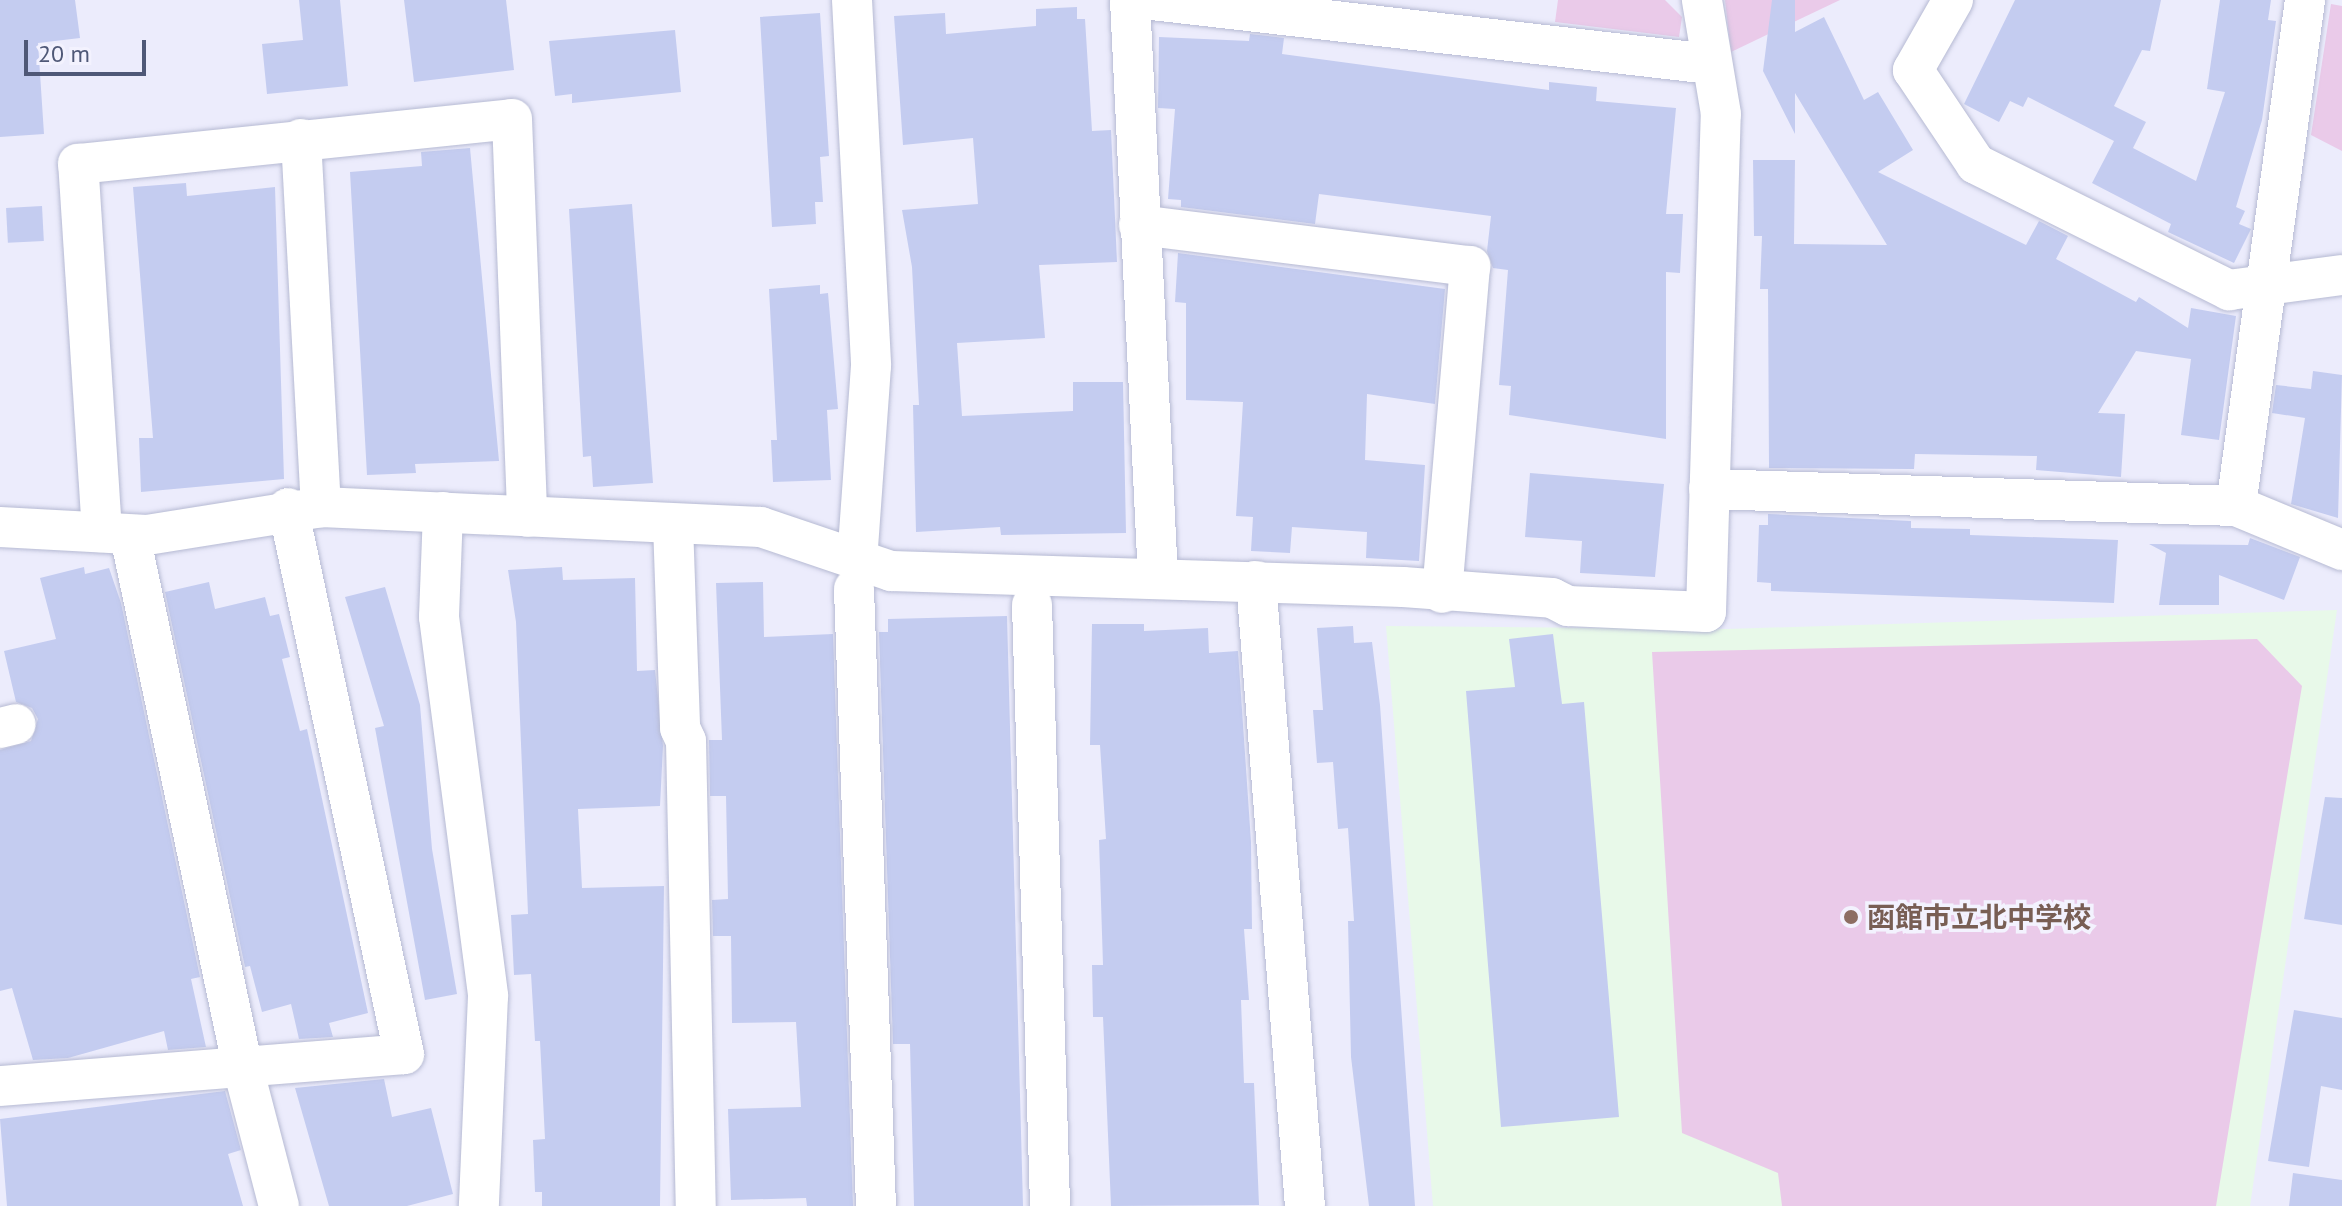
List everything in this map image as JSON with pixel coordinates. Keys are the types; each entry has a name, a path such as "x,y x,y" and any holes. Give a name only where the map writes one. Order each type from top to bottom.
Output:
{"street":[{"path":"852,0 871,366 856,575 876,1206"},
{"path":"1130,0 1158,578"},
{"path":"1152,0 1379,12 1710,64"},
{"path":"0,527 116,534 305,508 761,527 856,575 891,571 1256,581 1706,612 1721,114 1710,64 1702,0"},
{"path":"1953,0 1913,70 1976,164 2229,290 2342,275"},
{"path":"2236,506 2305,0"},
{"path":"279,1206 242,1064 116,534 78,164 512,119 527,517"},
{"path":"1,1082 404,1054 305,508 301,139"},
{"path":"1139,225 1470,266 1442,593"},
{"path":"1709,489 2236,506 2342,550"},
{"path":"443,512 439,617 488,996 479,1206"},
{"path":"673,524 680,728 686,741 696,1206"},
{"path":"1256,581 1305,1206"},
{"path":"1032,605 1050,1206"}],"shaded area":[{"path":"1558,0 1665,0 1682,17 1679,37 1555,22"},
{"path":"1725,0 1840,0 1731,52"},
{"path":"2331,4 2342,6 2342,151 2311,135"},
{"name":"函館市立北中学校","path":"2337,610 2250,1206 1433,1206 1386,626 1727,629"},
{"name":"函館市立北中学校","path":"2257,639 2302,686 2216,1206 1782,1206 1778,1173 1682,1133 1652,652"}],"building":[{"path":"0,0 75,0 80,38 38,43 44,134 0,137"},
{"path":"299,0 340,0 348,86 267,94 262,44 303,40"},
{"path":"404,0 506,0 514,70 414,82"},
{"path":"1772,0 1795,0 1795,32 1824,17 1864,100 1878,92 1913,150 1878,172 2026,245 2039,221 2068,236 2056,259 2136,302 2139,297 2188,328 2191,308 2236,316 2219,440 2181,435 2191,359 2136,351 2098,413 2125,414 2121,477 2036,470 2037,456 1915,454 1914,469 1769,468 1768,289 1760,289 1762,236 1754,236 1753,160 1795,160 1794,244 1887,245 1795,93 1795,134 1763,71"},
{"path":"2015,0 2161,0 2150,51 2142,50 2114,106 2146,122 2133,148 2196,181 2225,92 2207,89 2220,0 2271,0 2268,20 2276,21 2262,120 2236,207 2245,211 2239,224 2251,229 2234,263 2168,232 2171,224 2092,183 2114,141 2028,97 2023,107 2010,101 1999,122 1964,104"},
{"path":"1077,7 1077,19 1085,19 1092,131 1111,130 1117,262 1039,265 1045,338 957,343 962,416 1073,411 1073,382 1123,382 1126,533 1001,535 1000,527 916,532 913,405 919,405 912,267 902,210 978,204 973,138 903,145 894,16 945,13 946,34 1036,26 1036,9"},
{"path":"820,13 829,156 820,157 823,202 815,202 816,224 772,227 760,17"},
{"path":"675,30 681,92 572,103 572,94 555,96 549,41"},
{"path":"1250,34 1284,38 1282,54 1549,90 1549,82 1597,87 1596,101 1676,108 1666,214 1683,214 1680,273 1666,272 1666,439 1509,415 1511,386 1499,385 1508,270 1493,268 1487,251 1491,216 1319,194 1315,224 1181,207 1181,200 1168,199 1175,109 1158,108 1159,37 1249,41"},
{"path":"470,148 499,461 415,464 416,473 367,475 350,172 422,166 421,152"},
{"path":"186,183 187,196 275,187 284,479 141,492 139,438 153,438 133,187"},
{"path":"632,204 653,483 593,487 591,456 583,457 569,209"},
{"path":"42,206 44,241 8,243 6,208"},
{"path":"1178,253 1445,289 1435,404 1367,394 1365,460 1425,465 1419,561 1366,558 1367,532 1292,527 1290,553 1251,551 1253,517 1236,516 1243,402 1186,400 1186,303 1175,302"},
{"path":"820,285 820,294 828,293 838,409 827,410 831,480 773,482 771,440 777,440 769,289"},
{"path":"2313,371 2342,375 2338,518 2291,504 2305,418 2272,413 2276,385 2311,389"},
{"path":"1530,473 1664,484 1655,577 1580,573 1582,541 1525,537"},
{"path":"1768,514 1911,521 1911,528 1970,529 1970,535 2118,540 2114,603 1771,591 1771,583 1757,582 1759,525 1768,525"},
{"path":"2250,538 2300,557 2284,600 2219,575 2219,605 2159,605 2166,553 2149,544 2248,545"},
{"path":"84,567 85,574 109,568 121,603 200,977 191,979 206,1047 168,1050 164,1031 68,1058 33,1060 12,988 0,991 0,750 31,741 38,719 32,708 16,702 4,651 56,639 40,578"},
{"path":"562,567 563,580 635,578 637,671 655,670 663,746 660,806 578,809 582,888 664,886 660,1206 542,1206 542,1192 535,1192 533,1140 545,1139 540,1041 535,1041 531,974 514,975 511,915 528,914 516,622 508,570"},
{"path":"209,582 215,609 265,597 270,616 279,614 290,657 282,659 300,731 307,729 368,1013 329,1023 333,1037 299,1039 291,1004 262,1012 250,966 245,967 165,592"},
{"path":"763,582 764,637 833,634 853,1206 807,1206 806,1198 731,1200 728,1109 801,1107 796,1022 732,1023 731,936 713,936 712,900 728,899 726,796 710,796 709,740 722,740 716,583"},
{"path":"385,587 420,705 432,849 457,994 425,1000 375,728 384,726 345,597"},
{"path":"1007,616 1023,1206 914,1206 910,1044 893,1044 879,632 888,632 888,619"},
{"path":"1092,624 1144,624 1144,631 1208,628 1209,653 1238,651 1251,842 1252,929 1244,929 1249,1000 1241,1000 1244,1083 1254,1083 1259,1205 1111,1206 1103,1017 1093,1017 1092,965 1103,965 1099,840 1106,839 1100,745 1090,745"},
{"path":"1353,626 1354,643 1372,642 1380,705 1415,1206 1369,1206 1351,1057 1348,921 1354,921 1348,828 1338,829 1333,762 1317,763 1313,710 1323,710 1317,628"},
{"path":"1553,634 1562,704 1584,702 1619,1117 1501,1127 1466,691 1515,687 1509,639"},
{"path":"2325,797 2342,798 2342,925 2304,919"},
{"path":"2294,1010 2342,1018 2342,1090 2321,1086 2309,1167 2268,1161"},
{"path":"384,1079 392,1117 431,1108 453,1194 407,1206 329,1206 295,1088"},
{"path":"225,1091 241,1150 228,1154 243,1206 7,1206 0,1119"},
{"path":"2293,1173 2342,1180 2342,1206 2289,1206"}],"place":[{"name":"函館市立北中学校","path":"1851,917"}]}
